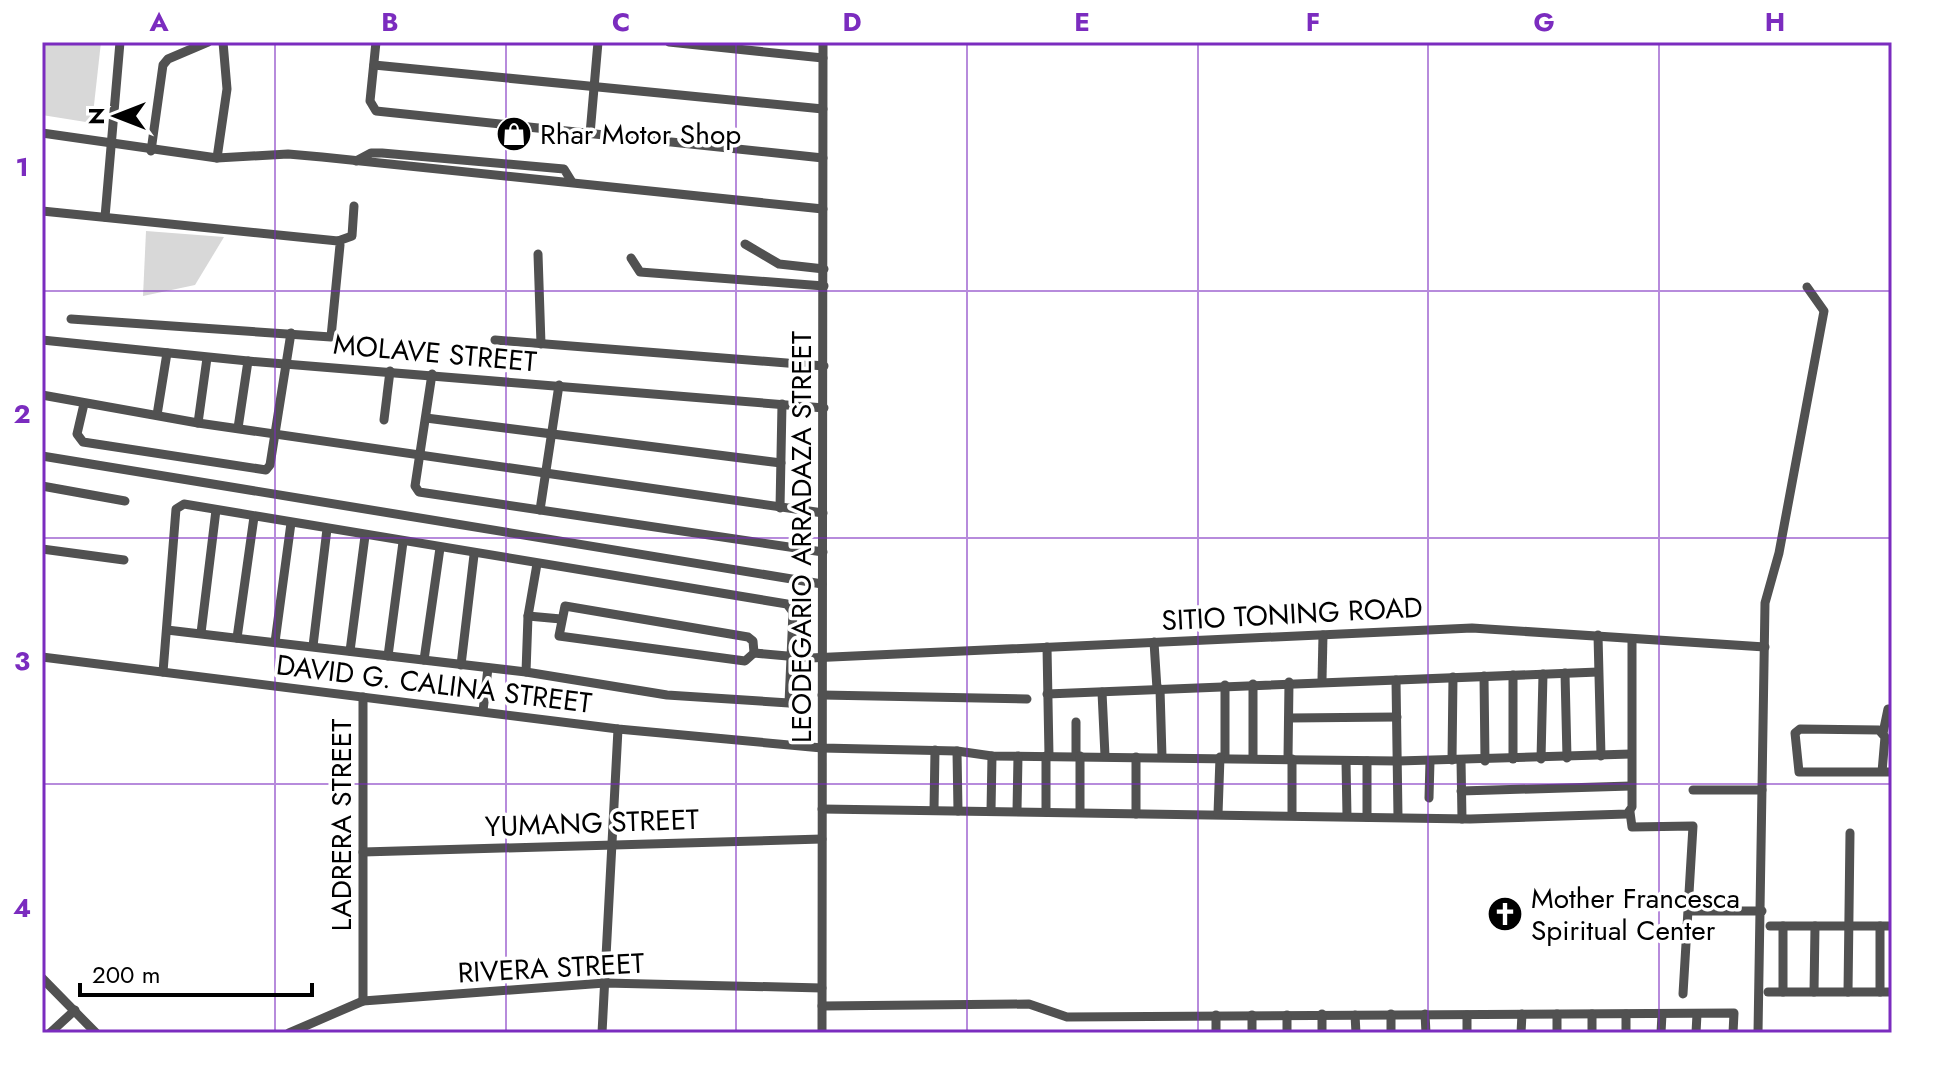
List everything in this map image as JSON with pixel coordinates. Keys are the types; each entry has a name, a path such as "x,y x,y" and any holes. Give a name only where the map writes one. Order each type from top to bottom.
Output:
{"street":[{"path":"105,217 120,42"},
{"path":"151,151 163,65 168,59 208,42"},
{"path":"217,158 227,89 223,42"},
{"path":"376,42 371,108 823,158"},
{"path":"590,134 598,42"},
{"path":"669,42 823,58"},
{"name":"LEODEGARIO ARRADAZA STREET","path":"822,1033 823,42"},
{"path":"374,65 823,109"},
{"path":"42,133 151,151 217,158 288,154 356,161 506,162 564,169 572,182"},
{"path":"372,159 482,175 823,209"},
{"path":"482,175 506,162"},
{"path":"535,180 545,166"},
{"path":"42,211 338,241 352,236 354,206"},
{"path":"71,319 328,337 333,334 340,262 338,241"},
{"path":"745,244 779,264 824,269"},
{"path":"538,254 541,344"},
{"path":"631,258 640,272 824,286"},
{"path":"1758,1033 1767,592 1779,553 1824,311 1807,287"},
{"path":"84,404 78,438 121,450 263,470 270,465 291,333"},
{"name":"MOLAVE STREET","path":"42,340 207,358 824,408"},
{"path":"495,340 824,366"},
{"path":"157,415 167,353"},
{"path":"198,423 207,358"},
{"path":"238,428 248,361"},
{"path":"384,420 390,371"},
{"path":"432,374 415,486 419,492 823,552"},
{"path":"540,510 559,385"},
{"path":"42,395 275,435 823,513"},
{"path":"780,508 782,404"},
{"path":"426,418 781,463"},
{"path":"42,456 822,584"},
{"path":"42,486 125,501"},
{"path":"163,672 176,509 184,504 474,555 787,604 793,612 789,703 667,695 526,672 167,630"},
{"path":"201,633 216,510"},
{"path":"237,638 254,517"},
{"path":"275,642 291,523"},
{"path":"313,646 327,529"},
{"path":"350,651 365,536"},
{"path":"388,656 403,542"},
{"path":"424,660 440,548"},
{"path":"42,549 124,560"},
{"path":"461,665 474,555"},
{"path":"526,672 528,616 537,564"},
{"path":"565,606 715,631 752,638 754,653 745,661 559,636 561,619 565,606"},
{"path":"528,616 561,619"},
{"name":"SITIO TONING ROAD","path":"754,653 792,658 822,657 1472,628 1765,647"},
{"path":"1322,680 1323,635"},
{"path":"1598,635 1601,756"},
{"path":"1632,639 1632,827 1693,826 1683,994"},
{"path":"1154,642 1162,757"},
{"path":"1046,812 1047,647"},
{"name":"DAVID G. CALINA STREET","path":"42,657 618,729 822,748 957,751 992,756 1253,757 1346,761 1485,761 1631,754"},
{"path":"486,712 490,668"},
{"path":"1047,694 1322,680 1598,672"},
{"path":"1565,673 1567,758"},
{"path":"1541,759 1543,674"},
{"path":"1513,675 1513,759"},
{"path":"1484,676 1485,761"},
{"path":"1453,677 1462,819"},
{"path":"1396,680 1398,817"},
{"path":"1289,682 1292,815"},
{"path":"1253,684 1253,757"},
{"path":"1218,814 1225,685"},
{"path":"1102,692 1105,756"},
{"path":"822,695 1027,699"},
{"name":"LADRERA STREET","path":"363,697 363,1001"},
{"path":"1883,733 1873,729 1800,729 1794,737 1799,772 1887,772 1883,733 1888,709"},
{"path":"1289,718 1397,717"},
{"path":"1076,722 1080,812"},
{"path":"602,1033 618,729"},
{"path":"934,810 935,750"},
{"path":"957,751 958,811"},
{"path":"991,811 992,756"},
{"path":"1017,811 1018,756"},
{"path":"1136,757 1136,814"},
{"path":"1346,761 1347,816"},
{"path":"1367,761 1367,817"},
{"path":"1429,798 1430,761"},
{"path":"1461,791 1631,786"},
{"path":"1693,790 1762,790"},
{"path":"822,809 1462,819 1630,812"},
{"path":"1848,992 1850,833"},
{"name":"YUMANG STREET","path":"363,852 822,839"},
{"path":"1689,911 1762,911"},
{"path":"1770,926 1892,926"},
{"path":"1783,926 1783,992"},
{"path":"1814,992 1815,926"},
{"path":"1880,926 1880,992"},
{"path":"42,978 96,1033"},
{"name":"RIVERA STREET","path":"289,1033 363,1001 605,983 822,988"},
{"path":"1768,992 1892,992"},
{"path":"822,1006 1029,1004 1067,1017 1739,1013 1733,1033"},
{"path":"50,1033 75,1010"},
{"path":"1322,1014 1322,1033"},
{"path":"1391,1014 1391,1033"},
{"path":"1425,1014 1426,1033"},
{"path":"1521,1033 1522,1014"},
{"path":"1557,1014 1557,1033"},
{"path":"1592,1014 1592,1033"},
{"path":"1626,1014 1626,1033"},
{"path":"1661,1033 1662,1014"},
{"path":"1696,1033 1697,1014"},
{"path":"1216,1015 1216,1033"},
{"path":"1252,1015 1252,1033"},
{"path":"1287,1015 1287,1033"},
{"path":"1355,1015 1356,1033"},
{"path":"1467,1015 1467,1033"}],"shaded area":[{"path":"42,42 101,42 92,123 42,115"},
{"path":"146,231 224,237 195,285 143,296"}],"place":[{"name":"Rhar Motor Shop","path":"514,134"},
{"name":"Mother Francesca Spiritual Center","path":"1505,914"}]}
